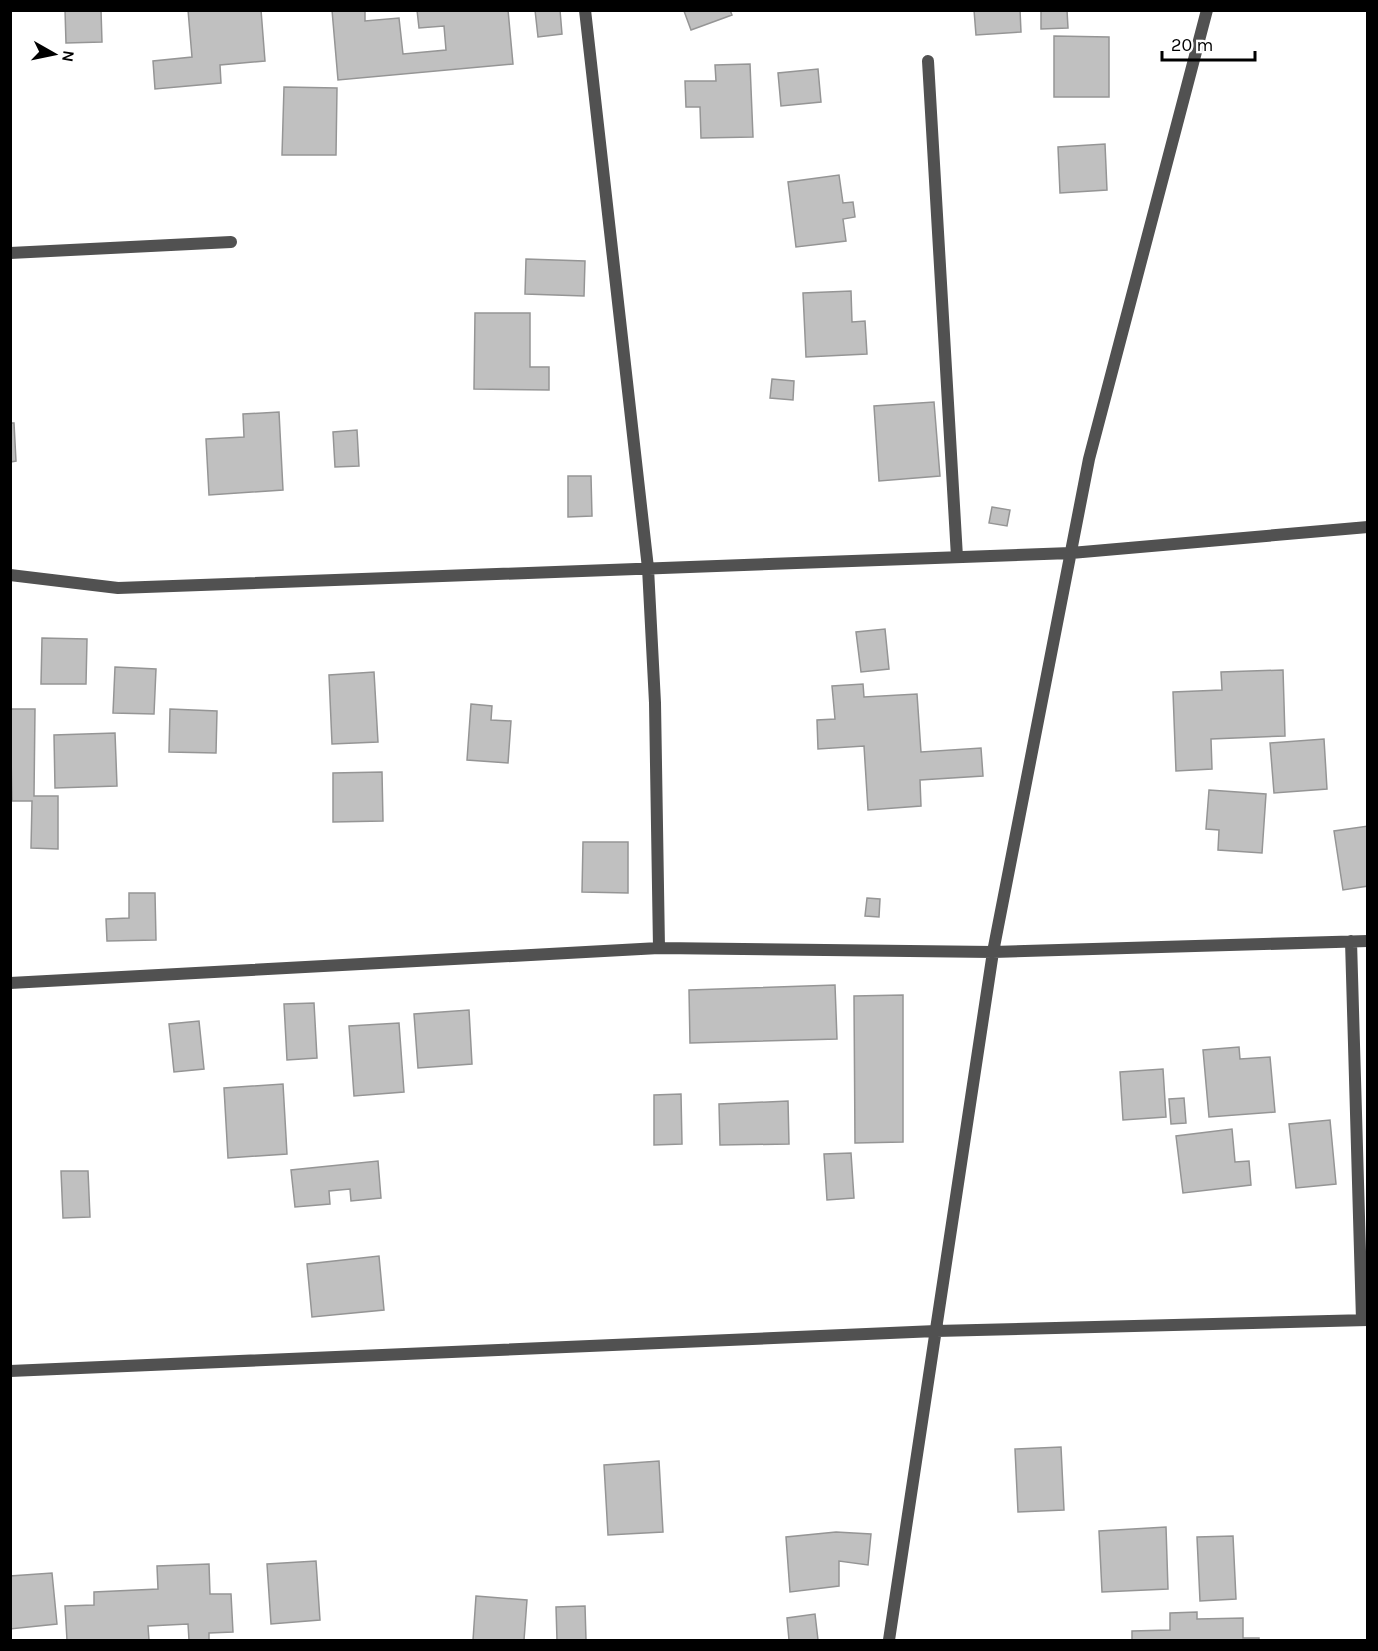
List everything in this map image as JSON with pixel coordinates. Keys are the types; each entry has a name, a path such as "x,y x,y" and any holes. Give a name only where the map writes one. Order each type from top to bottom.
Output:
{"street":[{"path":"585,10 648,568 655,703 659,948"},
{"path":"889,1641 993,952 1089,459 1207,10"},
{"path":"928,61 957,557"},
{"path":"10,253 231,242"},
{"path":"10,575 118,588 1071,553 1368,527"},
{"path":"10,1371 936,1331 1365,1320 1351,941"},
{"path":"10,983 659,948 993,952 1368,941"}],"building":[{"path":"65,10 101,10 102,42 66,43"},
{"path":"188,10 261,10 265,61 220,65 221,83 155,89 153,61 192,57"},
{"path":"332,10 365,10 365,21 399,18 403,54 446,50 444,26 419,28 417,10 508,10 513,64 338,80"},
{"path":"535,10 560,10 562,34 538,37"},
{"path":"730,10 732,15 691,30 684,11"},
{"path":"974,10 1020,10 1021,32 976,35"},
{"path":"1041,10 1067,10 1068,28 1041,29"},
{"path":"1054,36 1109,37 1109,97 1054,97"},
{"path":"750,64 753,137 701,138 700,107 686,107 685,81 716,81 715,65"},
{"path":"818,69 821,102 781,106 778,73"},
{"path":"284,87 337,88 336,155 282,155"},
{"path":"1105,144 1107,190 1060,193 1058,147"},
{"path":"839,175 843,203 853,202 855,217 843,219 846,241 796,247 788,182"},
{"path":"526,259 585,261 584,296 525,294"},
{"path":"851,291 852,322 865,321 867,354 806,357 803,293"},
{"path":"475,313 530,313 530,367 549,367 549,390 474,389"},
{"path":"772,379 794,381 793,400 770,398"},
{"path":"934,402 940,476 879,481 874,406"},
{"path":"279,412 283,490 209,495 206,439 244,437 243,414"},
{"path":"10,423 14,423 16,461 10,462"},
{"path":"357,430 359,466 335,467 333,432"},
{"path":"568,476 591,476 592,516 568,517"},
{"path":"992,507 1010,510 1007,526 989,523"},
{"path":"885,629 889,669 861,672 856,632"},
{"path":"42,638 87,639 86,684 41,684"},
{"path":"115,667 156,669 154,714 113,713"},
{"path":"1283,670 1285,736 1211,739 1212,769 1176,771 1173,692 1222,690 1221,672"},
{"path":"374,672 378,742 332,744 329,675"},
{"path":"863,684 864,697 917,694 921,752 981,748 983,776 920,780 921,806 868,810 864,746 818,749 817,720 835,719 832,686"},
{"path":"471,704 492,706 491,720 511,721 508,763 467,760"},
{"path":"10,709 35,709 34,796 58,796 58,849 31,848 32,801 12,801"},
{"path":"170,709 217,711 216,753 169,752"},
{"path":"115,733 117,786 55,788 54,735"},
{"path":"1324,739 1327,789 1274,793 1270,743"},
{"path":"382,772 383,821 333,822 333,773"},
{"path":"1209,790 1266,794 1262,853 1218,850 1219,830 1206,829"},
{"path":"1368,826 1368,886 1343,890 1334,831"},
{"path":"583,842 628,842 628,893 582,892"},
{"path":"129,893 155,893 156,940 107,941 106,919 129,918"},
{"path":"867,898 880,899 879,917 865,916"},
{"path":"835,985 837,1039 690,1043 689,990"},
{"path":"903,995 903,1142 855,1143 854,996"},
{"path":"314,1003 317,1058 287,1060 284,1004"},
{"path":"469,1010 472,1064 418,1068 414,1014"},
{"path":"199,1021 204,1069 174,1072 169,1024"},
{"path":"399,1023 404,1092 354,1096 349,1026"},
{"path":"1239,1047 1240,1059 1270,1057 1275,1112 1209,1117 1203,1050"},
{"path":"1163,1069 1166,1117 1123,1120 1120,1072"},
{"path":"283,1084 287,1154 228,1158 224,1088"},
{"path":"681,1094 682,1144 654,1145 654,1095"},
{"path":"1184,1098 1186,1123 1171,1124 1169,1099"},
{"path":"788,1101 789,1144 720,1145 719,1104"},
{"path":"1330,1120 1336,1184 1296,1188 1289,1124"},
{"path":"1232,1129 1235,1162 1249,1161 1251,1185 1183,1193 1176,1136"},
{"path":"851,1153 854,1198 827,1200 824,1154"},
{"path":"378,1161 381,1198 351,1201 350,1189 329,1191 330,1204 295,1207 291,1170"},
{"path":"61,1171 88,1171 90,1217 63,1218"},
{"path":"379,1256 384,1310 312,1317 307,1264"},
{"path":"1061,1447 1064,1510 1018,1512 1015,1449"},
{"path":"659,1461 663,1532 608,1535 604,1465"},
{"path":"1166,1527 1168,1589 1102,1592 1099,1531"},
{"path":"836,1532 871,1534 868,1565 839,1561 839,1586 790,1592 786,1537"},
{"path":"1233,1536 1236,1599 1200,1601 1197,1537"},
{"path":"316,1561 320,1620 271,1624 267,1564"},
{"path":"209,1564 210,1594 231,1594 233,1632 209,1633 209,1640 189,1640 188,1624 148,1626 149,1640 67,1640 65,1606 94,1605 94,1592 158,1589 157,1566"},
{"path":"52,1573 57,1624 10,1629 10,1576"},
{"path":"476,1596 527,1600 524,1640 473,1640"},
{"path":"585,1606 586,1640 557,1640 556,1607"},
{"path":"1197,1612 1197,1619 1243,1618 1243,1638 1259,1638 1259,1640 1132,1640 1132,1631 1170,1630 1170,1613"},
{"path":"815,1614 818,1640 789,1640 787,1618"}]}
